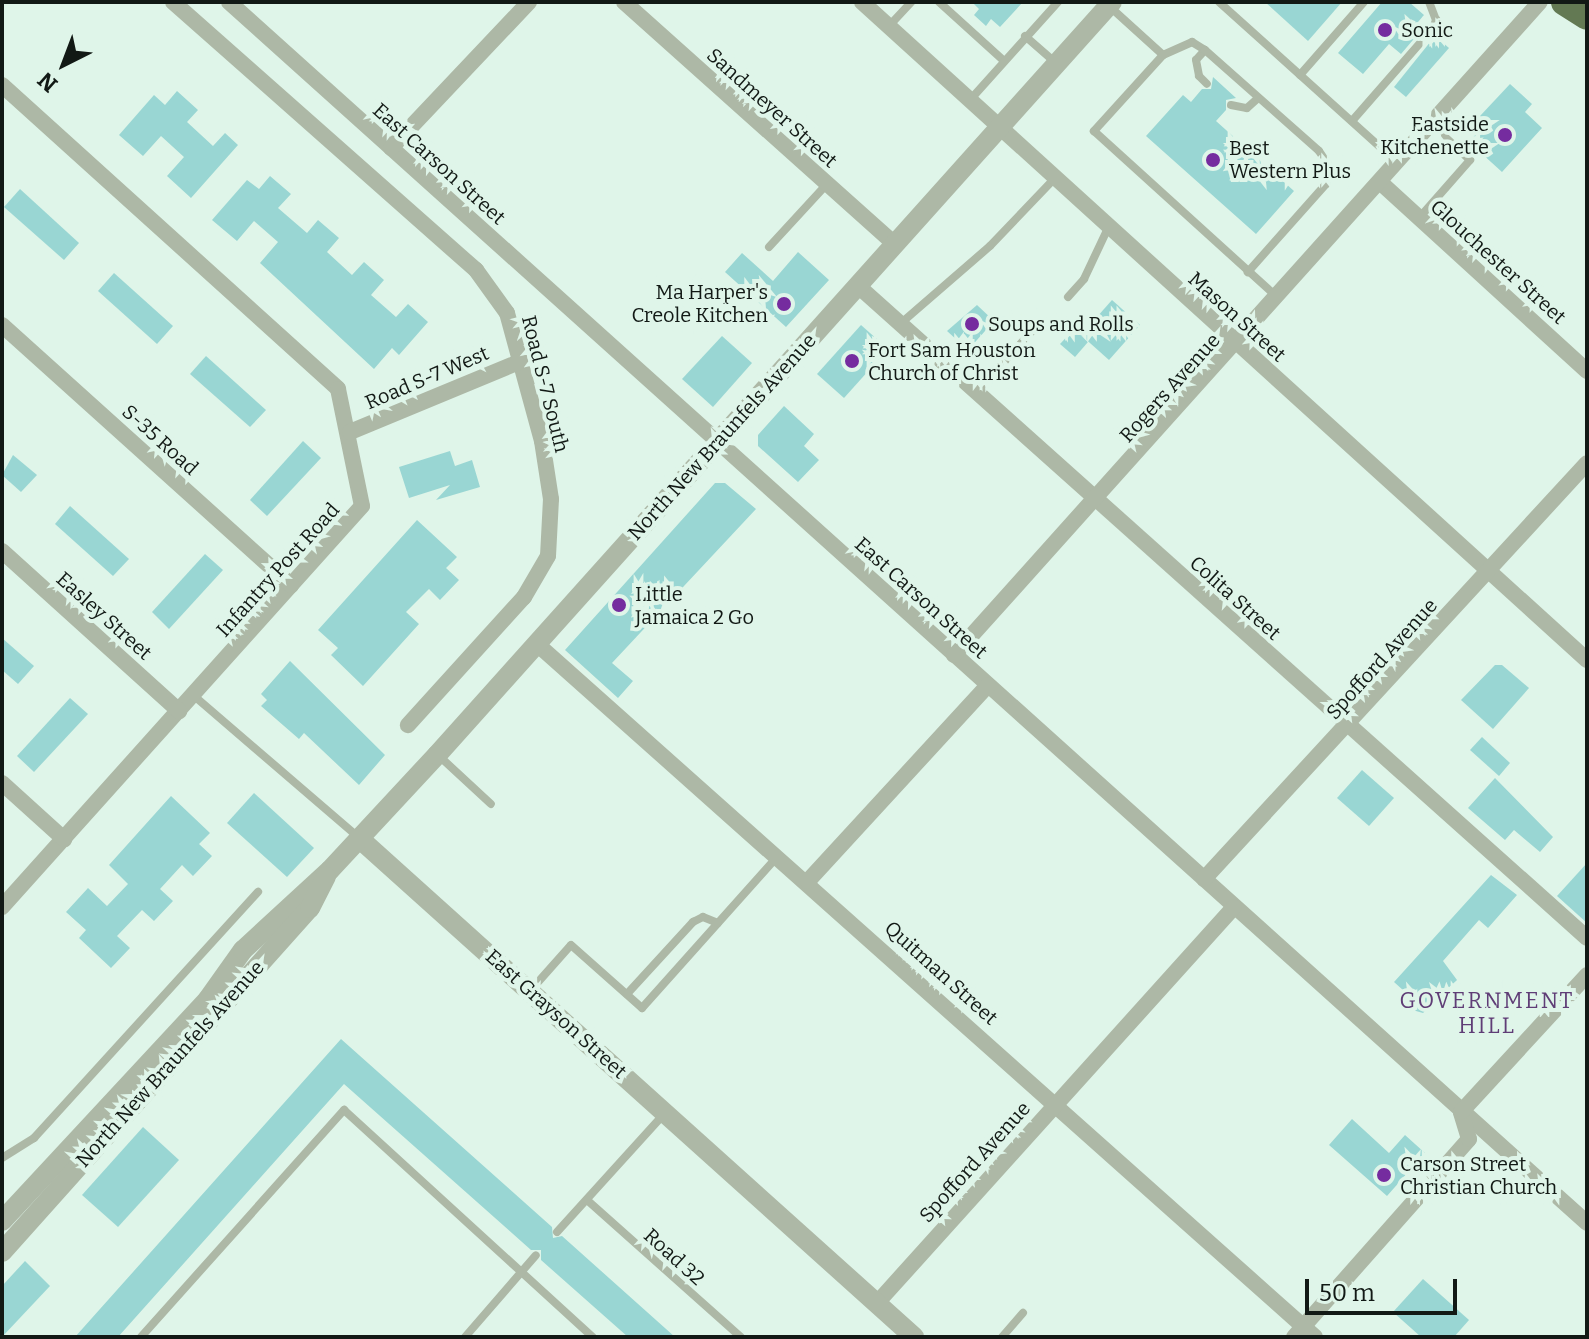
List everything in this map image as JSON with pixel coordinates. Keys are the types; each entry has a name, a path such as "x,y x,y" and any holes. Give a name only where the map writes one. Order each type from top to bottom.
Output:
{"highway":[{"path":"1565,2 1587,16"}],"street":[{"name":"Road S-7 South","path":"173,2 476,270 507,313 542,441 551,499 548,556 524,597 408,725"},
{"name":"East Carson Street","path":"229,2 1587,1223"},
{"path":"391,148 529,2"},
{"name":"Sandmeyer Street","path":"624,2 895,244"},
{"name":"Mason Street","path":"862,2 1587,660"},
{"name":"Rogers Avenue","path":"954,655 1237,344 1540,2"},
{"name":"North New Braunfels Avenue","path":"2,1221 310,908 330,870 537,644 1110,4"},
{"name":"Infantry Post Road","path":"2,85 338,389 350,432 362,506 2,907"},
{"name":"Glouchester Street","path":"1381,183 1587,371"},
{"name":"Colita Street","path":"857,285 1587,938"},
{"name":"S-35 Road","path":"2,325 291,585"},
{"name":"Road S-7 West","path":"350,432 519,362"},
{"name":"Spofford Avenue","path":"1204,879 1587,463"},
{"name":"Easley Street","path":"2,551 179,711"},
{"name":"Quitman Street","path":"537,644 1056,1102 1304,1334"},
{"path":"808,881 988,685"},
{"path":"2,783 64,839"},
{"name":"East Grayson Street","path":"360,839 914,1337"},
{"name":"Spofford Avenue","path":"877,1303 1234,907"},
{"path":"1304,1334 1469,1139 1461,1112 1587,975"},
{"name":"North New Braunfels Avenue","path":"2,1252 131,1093"}],"lane":[{"path":"889,26 911,2"},
{"path":"939,2 1003,60"},
{"path":"969,101 1058,2"},
{"path":"1219,2 1399,163"},
{"path":"1300,75 1364,2"},
{"path":"1352,121 1433,28 1436,20 1429,2"},
{"path":"1110,4 1163,55"},
{"path":"1025,36 1057,65"},
{"path":"1248,272 1326,184 1329,166 1319,151 1192,42 1163,55 1094,131 1248,272 1277,298"},
{"path":"1205,50 1196,60 1199,76 1207,84"},
{"path":"1231,105 1247,108 1258,98"},
{"path":"1419,218 1470,160 1432,125"},
{"path":"900,324 990,246 1055,178"},
{"path":"769,247 827,184"},
{"path":"1068,297 1084,279 1108,228"},
{"path":"976,393 1033,330"},
{"name":"East Grayson Street","path":"193,695 360,839"},
{"path":"437,755 491,804"},
{"path":"531,991 571,945 642,1008 778,856"},
{"path":"2,1158 34,1138 258,892"},
{"path":"627,994 693,922 703,917 718,923"},
{"path":"141,1337 344,1110 593,1337"},
{"path":"557,1232 666,1113"},
{"name":"Road 32","path":"587,1200 741,1337"},
{"path":"465,1337 536,1255"},
{"path":"1002,1337 1023,1313"}],"building":[{"path":"972,2 1023,2 1000,27 991,19 986,26 974,15 979,9"},
{"path":"1265,2 1342,2 1308,41"},
{"name":"Sonic","path":"1382,2 1409,2 1424,15 1418,22 1424,27 1401,54 1389,44 1363,74 1338,53"},
{"name":"Sonic","path":"1435,36 1449,48 1406,97 1394,87"},
{"name":"Best Western Plus","path":"1213,77 1236,98 1226,100 1226,110 1216,121 1294,191 1256,234 1146,136 1183,95 1191,102 1202,89 1211,89"},
{"name":"Eastside Kitchenette","path":"1510,84 1532,104 1525,112 1542,128 1502,172 1469,142 1487,122 1480,116"},
{"path":"177,91 198,110 187,122 213,146 225,133 238,145 191,198 167,176 184,157 161,136 143,156 119,135 154,95 165,105"},
{"path":"270,176 291,194 278,208 307,233 318,220 339,238 327,252 352,275 364,262 384,280 371,295 396,317 408,304 428,322 399,355 392,348 374,369 260,263 278,242 254,221 237,241 212,220 247,180 259,189"},
{"path":"20,189 79,243 64,260 4,207"},
{"name":"Ma Harper's Creole Kitchen","path":"798,252 829,280 786,327 725,272 742,253 773,281"},
{"path":"114,273 173,326 157,344 98,291"},
{"path":"1112,300 1140,325 1109,360 1081,335"},
{"name":"Soups and Rolls","path":"977,305 994,321 968,350 947,331"},
{"name":"Fort Sam Houston Church of Christ","path":"861,325 888,349 844,398 817,374"},
{"path":"1074,329 1088,342 1075,357 1060,344"},
{"path":"722,336 752,363 713,407 682,379"},
{"path":"206,356 266,410 250,427 190,374"},
{"path":"784,406 814,434 804,446 819,460 798,482 758,446 758,435"},
{"path":"303,441 321,458 267,516 250,500"},
{"path":"450,451 455,466 472,460 480,487 436,500 450,485 409,498 399,467"},
{"path":"13,455 37,475 21,492 2,475"},
{"path":"715,483 725,483 756,509 612,663 633,681 618,698 565,650"},
{"path":"70,506 129,559 113,576 55,524"},
{"path":"417,520 457,557 446,568 459,580 440,600 429,589 406,612 419,624 363,686 331,655 338,648 318,630"},
{"path":"205,554 223,570 169,629 152,612"},
{"path":"2,638 34,666 18,684 2,670"},
{"path":"290,661 385,755 359,785 304,733 299,739 261,706 267,700 261,694"},
{"path":"1495,665 1502,665 1529,688 1493,729 1461,700"},
{"path":"70,698 88,714 34,772 17,756"},
{"path":"1482,737 1510,763 1499,776 1470,750"},
{"path":"1362,770 1394,798 1369,826 1337,798"},
{"path":"1495,778 1553,837 1540,852 1514,830 1505,840 1468,808"},
{"path":"254,793 314,848 287,877 227,823"},
{"path":"171,796 210,833 199,844 212,856 193,876 182,865 160,889 173,901 154,921 142,910 117,936 130,948 111,968 79,938 86,930 66,912 88,888 107,906 128,884 109,865"},
{"path":"1587,863 1587,923 1557,896"},
{"path":"1491,875 1517,895 1488,928 1479,920 1443,961 1457,980 1423,1013 1416,1011 1399,996 1404,991 1394,982"},
{"path":"341,1039 552,1227 553,1238 562,1236 675,1337 628,1337 541,1260 541,1250 531,1250 344,1084 118,1337 75,1337"},
{"name":"Carson Street Christian Church","path":"1352,1119 1389,1153 1405,1135 1425,1153 1387,1196 1329,1145"},
{"path":"143,1127 179,1160 118,1227 82,1195"},
{"path":"25,1261 50,1286 2,1337 2,1286"},
{"path":"1423,1279 1469,1320 1454,1337 1421,1337 1393,1312"}],"place":[{"name":"Sonic","path":"1385,30"},
{"name":"Eastside Kitchenette","path":"1505,135"},
{"name":"Best Western Plus","path":"1213,160"},
{"name":"Ma Harper's Creole Kitchen","path":"784,304"},
{"name":"Soups and Rolls","path":"972,324"},
{"name":"Fort Sam Houston Church of Christ","path":"852,361"},
{"name":"Little Jamaica 2 Go","path":"619,605"},
{"name":"Carson Street Christian Church","path":"1384,1175"}],"district":[{"name":"GOVERNMENT HILL","path":"1487,1012"}]}
